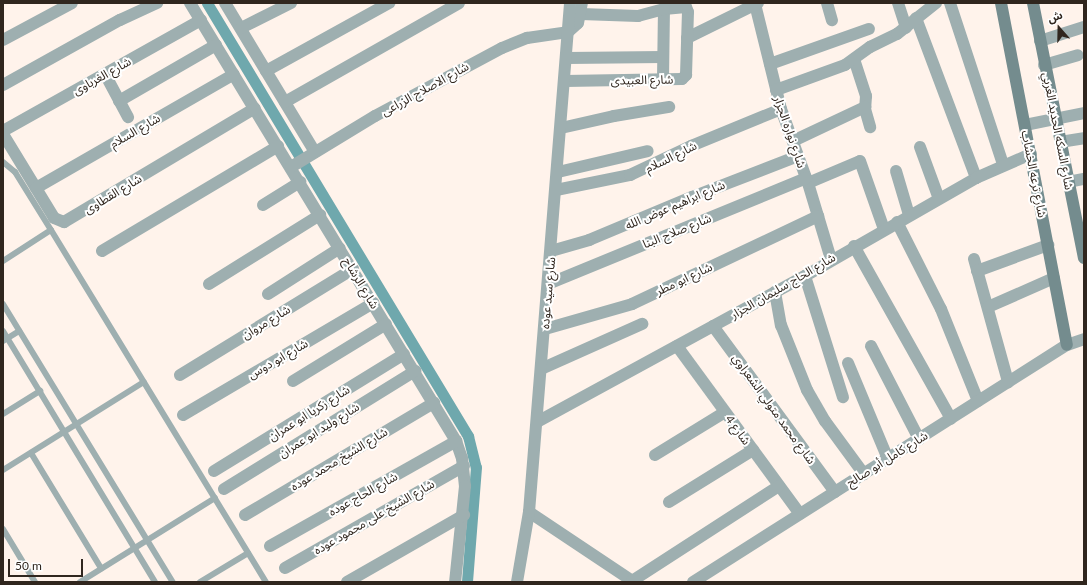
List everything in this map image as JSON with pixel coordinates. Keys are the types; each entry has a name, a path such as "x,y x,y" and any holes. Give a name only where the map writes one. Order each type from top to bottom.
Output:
{"street":[{"path":"3,40 72,3"},
{"path":"3,85 120,20 157,3"},
{"name":"شارع الرشاح","path":"190,3 353,269 456,442 464,466 464,515 455,582"},
{"path":"225,3 315,152"},
{"path":"241,28 291,3"},
{"path":"266,71 389,3"},
{"path":"285,102 459,3"},
{"name":"شارع سيد عوده","path":"517,582 529,512 558,172 570,3"},
{"path":"827,3 832,20"},
{"path":"898,3 906,28"},
{"path":"950,3 1003,164"},
{"name":"شارع ترعه الخشاب","path":"1001,3 1067,345"},
{"name":"شارع السكه الحديد الغربي","path":"1033,3 1068,182 1080,219 1084,258"},
{"path":"686,38 756,4"},
{"name":"شارع نواره الجزار","path":"756,4 781,109 807,180 831,259"},
{"path":"776,90 854,59 870,47 906,28 932,4"},
{"path":"568,32 576,26 581,8"},
{"name":"شارع العبيدى","path":"565,81 663,79 685,76 687,8 664,9 634,16 581,8"},
{"path":"663,79 664,9"},
{"path":"916,18 976,178"},
{"name":"شارع الغرباوى","path":"3,131 201,20"},
{"path":"1040,41 1084,28"},
{"path":"770,64 869,29"},
{"name":"شارع الاصلاح الزراعى","path":"291,167 315,152 502,48 533,37 568,32"},
{"path":"119,101 216,45"},
{"path":"1044,65 1078,55"},
{"path":"567,58 663,57"},
{"path":"854,59 866,96 865,107 870,127"},
{"path":"105,74 128,117"},
{"name":"شارع السلام","path":"36,188 234,74"},
{"path":"561,128 614,116 669,107"},
{"path":"793,141 865,107"},
{"name":"شارع القطاوى","path":"3,134 54,218 60,222 68,221 255,108"},
{"name":"شارع السلام","path":"556,190 630,175 691,146 781,109"},
{"path":"1025,125 1084,113"},
{"path":"1060,142 1084,138"},
{"path":"102,251 278,146"},
{"path":"920,147 939,198"},
{"path":"558,172 648,150"},
{"name":"شارع الحاج سليمان الجزار","path":"537,422 805,276 831,259 939,198 1003,164 1031,154"},
{"name":"شارع ابراهيم عوض الله","path":"551,251 588,240 798,156"},
{"name":"شارع صلاح البنا","path":"548,284 807,180 860,161 884,229"},
{"path":"896,171 909,215"},
{"path":"1068,182 1084,179"},
{"path":"263,205 300,182"},
{"path":"209,284 320,215"},
{"name":"شارع ابو مطر","path":"544,328 626,306 818,216"},
{"path":"897,222 941,309 978,401"},
{"path":"977,271 1048,245"},
{"path":"854,246 951,419"},
{"path":"268,294 340,248"},
{"path":"974,259 1008,382"},
{"name":"شارع مروان","path":"180,375 353,269"},
{"path":"805,276 843,397"},
{"path":"988,307 1054,278"},
{"path":"774,292 786,338 807,390 825,421 864,474"},
{"name":"شارع ابو دوس","path":"183,415 373,303"},
{"path":"293,381 386,324"},
{"path":"541,369 642,324"},
{"name":"شارع محمد متولي الشعراوي","path":"713,326 835,492"},
{"name":"شارع كامل أبو صالح","path":"693,582 1067,345 1084,340"},
{"name":"شارع 4","path":"676,346 800,514"},
{"path":"871,346 918,439"},
{"name":"شارع زكريا ابو عمران","path":"214,471 404,354"},
{"path":"848,363 888,459"},
{"name":"شارع وليد ابو عمران","path":"224,489 414,371"},
{"name":"شارع الشيخ محمد عوده","path":"245,515 434,403"},
{"path":"655,456 725,412"},
{"name":"شارع الحاج عوده","path":"270,546 456,442"},
{"path":"669,502 753,450"},
{"name":"شارع الشيخ على محمود عوده","path":"285,568 464,466"},
{"path":"529,512 633,581 779,486"},
{"path":"347,582 464,515"}],"lane":[{"path":"3,162 15,172 266,582"},
{"path":"3,260 51,230"},
{"path":"3,304 174,582"},
{"path":"3,331 5,339 40,391 155,582"},
{"path":"5,339 19,331"},
{"path":"3,470 144,382"},
{"path":"3,414 40,391"},
{"path":"31,453 101,568"},
{"path":"80,582 215,498"},
{"path":"3,529 36,582"},
{"path":"200,582 248,552"}],"waterway":[{"path":"207,3 468,436 476,467 467,582"}]}
